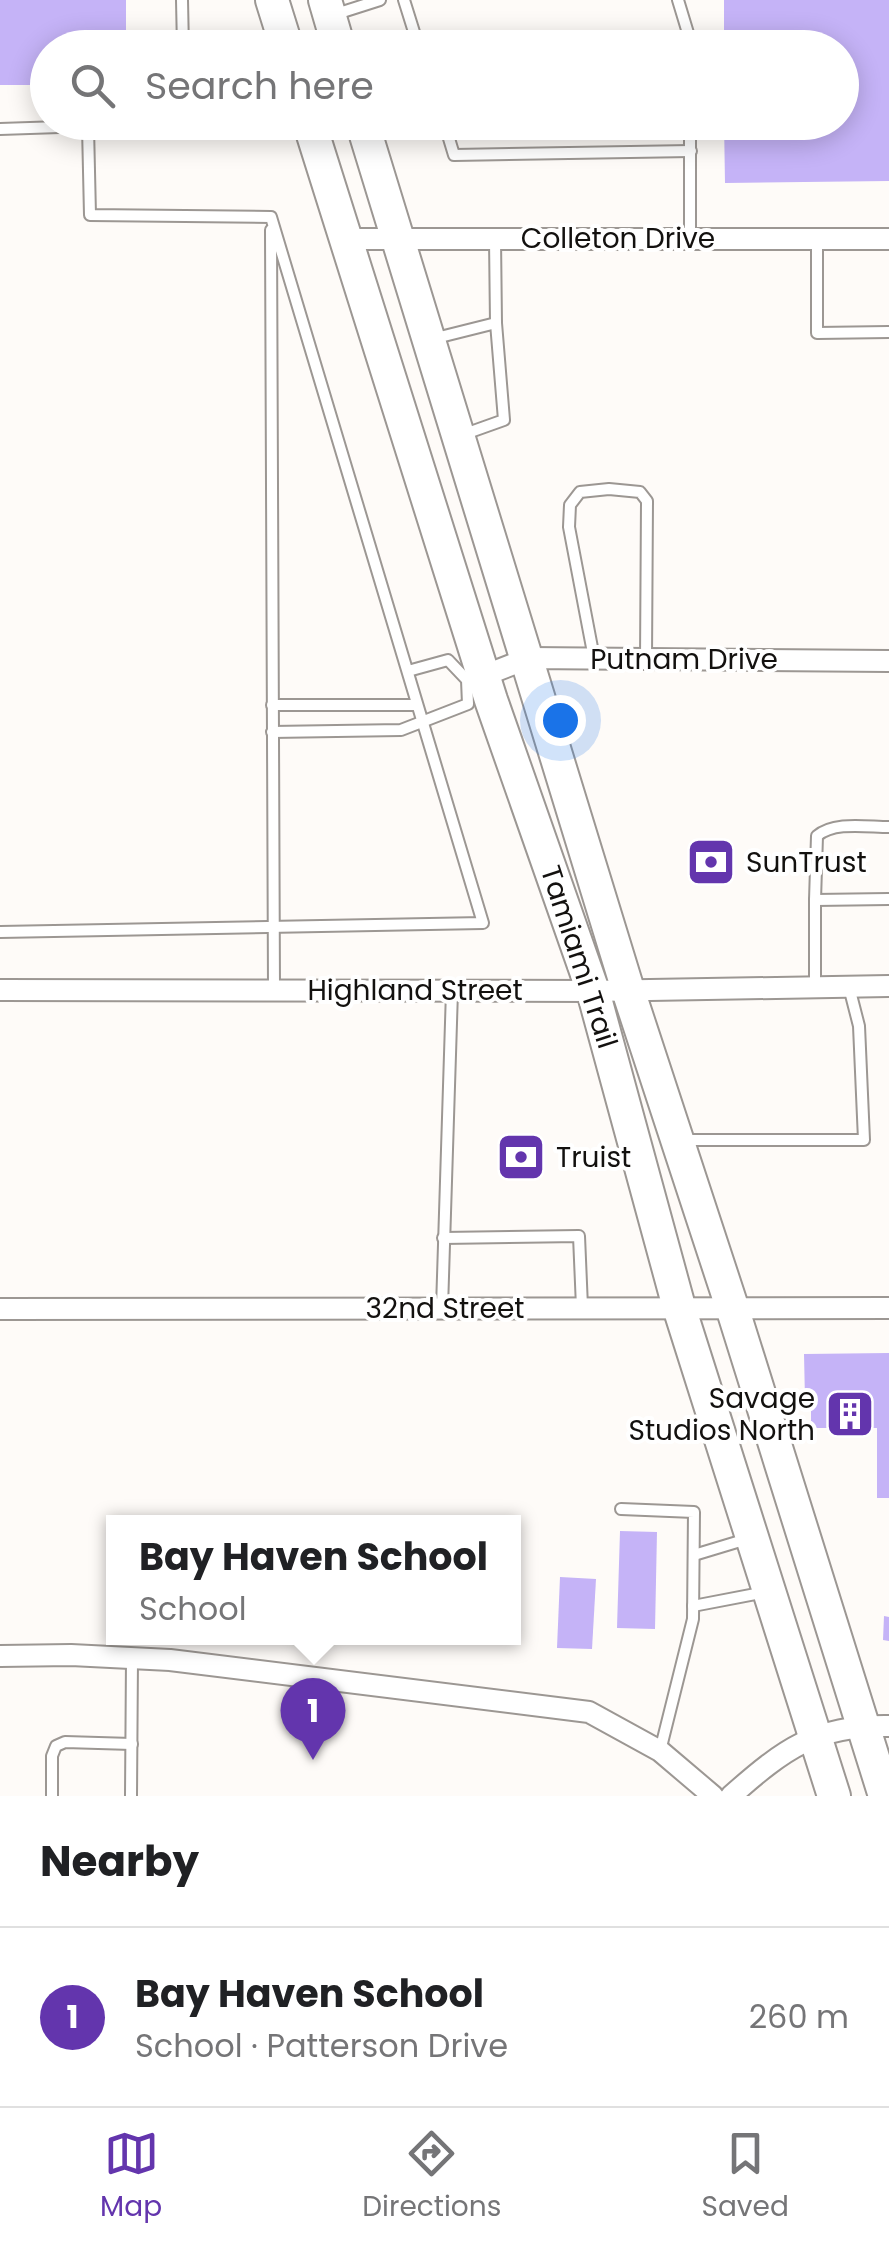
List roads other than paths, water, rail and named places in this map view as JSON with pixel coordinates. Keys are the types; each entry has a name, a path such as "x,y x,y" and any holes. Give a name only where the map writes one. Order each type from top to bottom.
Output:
{"main road":[{"path":"272,0 281,30"},
{"name":"Tamiami Trail","path":"306,140 346,239 475,678 593,991 680,1307 834,1796"},
{"name":"Tamiami Trail","path":"368,140 628,990 876,1726 886,1796"}],"street":[{"name":"Colleton Drive","path":"346,239 889,239"},
{"name":"Putnam Drive","path":"475,678 529,658 889,661"},
{"name":"Highland Street","path":"0,990 593,991 889,986"},
{"name":"32nd Street","path":"0,1309 889,1308"},
{"path":"0,1656 170,1660 589,1712 660,1750 714,1796"},
{"path":"731,1796 791,1746 816,1735 876,1726"}],"lane":[{"path":"182,0 183,30"},
{"path":"331,21 380,0"},
{"path":"404,0 413,30"},
{"path":"678,0 684,30"},
{"path":"0,129 30,128"},
{"path":"88,140 90,215 271,218"},
{"path":"449,140 454,155 691,151"},
{"path":"690,239 691,140"},
{"path":"0,932 483,922 271,218"},
{"path":"271,218 274,989"},
{"path":"460,436 504,420 494,238"},
{"path":"817,239 817,333 889,332"},
{"path":"430,340 496,324"},
{"path":"594,659 569,527 570,505 580,492 610,489 640,492 647,501 646,659"},
{"path":"272,732 401,730 468,704 475,678 448,660 408,672"},
{"path":"272,706 416,704"},
{"path":"815,987 817,836 836,828 889,827"},
{"path":"816,900 889,899"},
{"path":"678,1140 864,1140 859,1026 849,987"},
{"path":"442,1308 452,990"},
{"path":"443,1238 579,1236 582,1307"},
{"path":"621,1510 694,1512 693,1606 660,1750"},
{"path":"694,1555 752,1538"},
{"path":"693,1606 769,1591"},
{"path":"131,1796 132,1658"},
{"path":"52,1796 52,1756 56,1746 65,1742 132,1744"}],"place":[{"name":"SunTrust","path":"711,862"},
{"name":"Truist","path":"521,1157"},
{"name":"Savage Studios North","path":"850,1414"},
{"name":"Bay Haven School","path":"313,1760"}]}
